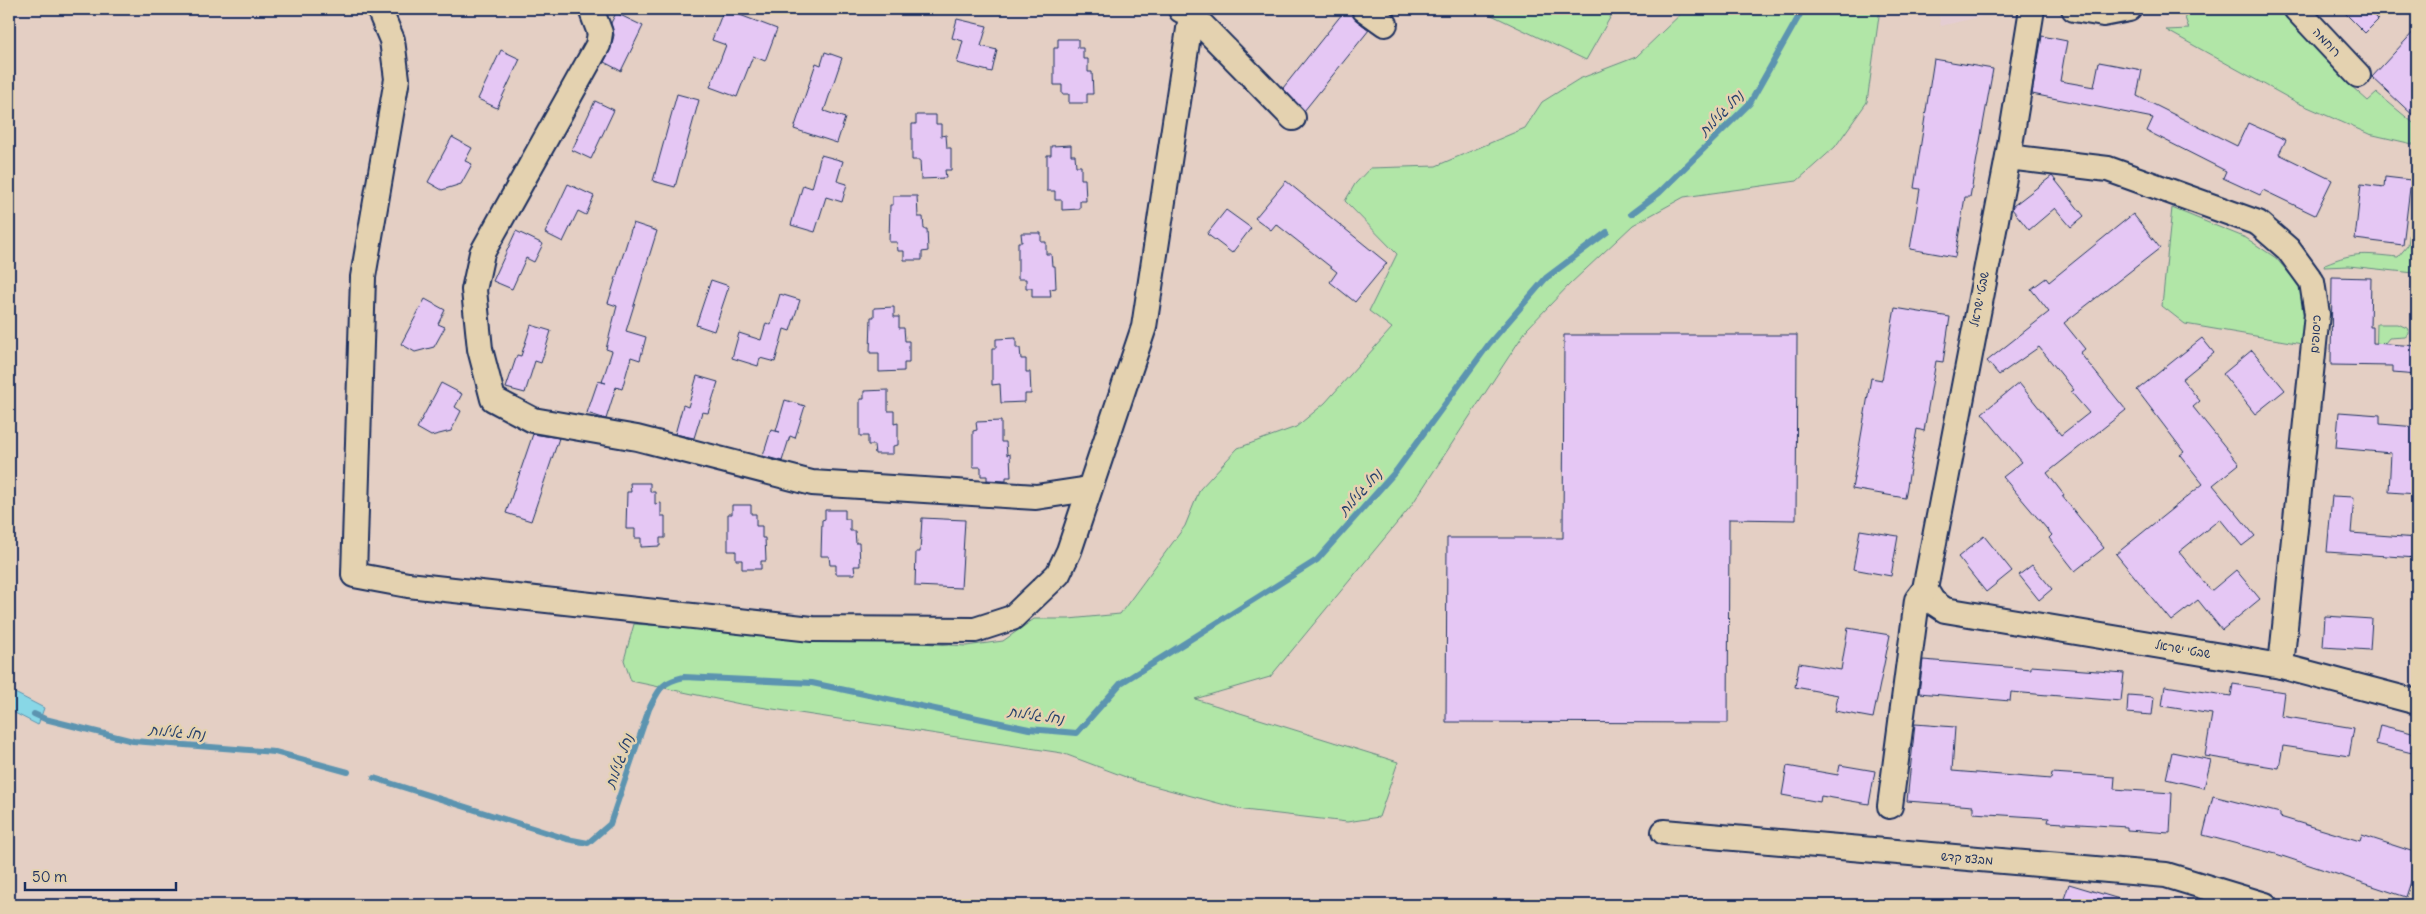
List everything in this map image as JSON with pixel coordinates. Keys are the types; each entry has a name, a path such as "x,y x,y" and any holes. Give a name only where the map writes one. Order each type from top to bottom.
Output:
{"street":[{"path":"379,9 392,40 397,79 363,277 355,532 362,576 417,586 812,629 975,630 1012,618 1058,574 1068,551 1144,327 1187,11"},
{"path":"591,9 600,33 598,45 482,253 474,290 480,349 493,399 533,420 637,438 812,483 1036,497 1089,489"},
{"path":"1364,9 1386,24"},
{"name":"שבטי ישראל","path":"1890,806 1916,600 1925,589 2008,157 2032,9"},
{"path":"2074,9 2103,14 2130,9"},
{"name":"רוחמה","path":"2296,9 2358,75"},
{"path":"1187,11 1293,118"},
{"name":"כיסופים","path":"2008,157 2108,169 2258,223 2288,249 2312,282 2317,314 2281,666"},
{"name":"שבטי ישראל","path":"1925,589 1934,602 1945,610 2281,666 2417,702"},
{"name":"מבצע קדש","path":"1664,832 2166,875 2265,905"}],"shaded area":[{"path":"1937,9 2012,9 1941,26"}],"green space":[{"path":"1479,9 1615,9 1586,60"},
{"path":"1686,9 1880,9 1867,102 1835,147 1797,181 1684,197 1633,225 1570,284 1527,329 1411,506 1270,677 1195,699 1398,762 1379,817 1347,822 1244,810 1139,782 1062,753 740,704 631,681 624,660 634,624 966,646 1003,641 1034,619 1069,619 1120,614 1185,526 1200,489 1238,448 1296,427 1325,403 1392,328 1369,311 1397,254 1345,201 1355,184 1370,168 1436,166 1525,128 1542,102 1579,79 1636,57"},
{"path":"2182,9 2286,9 2350,85 2368,101 2377,93 2417,126 2417,145 2369,134 2296,102 2166,30 2189,29"},
{"path":"2414,202 2417,202 2417,269 2414,273 2349,266 2324,267 2325,264 2353,255 2369,254 2398,257 2408,245"},
{"path":"2172,208 2246,238 2276,258 2308,296 2308,345 2185,324 2162,306"},
{"path":"2377,324 2398,324 2409,329 2409,334 2405,337 2389,338 2385,343 2383,364 2376,364"}],"water":[{"path":"9,690 44,708 38,725 9,710"}],"building":[{"path":"724,9 777,29 765,61 753,56 737,97 710,87 726,45 712,40"},
{"path":"1346,9 1350,9 1356,20 1369,30 1304,111 1283,88"},
{"path":"2341,9 2367,9 2378,20 2365,33"},
{"path":"616,13 643,26 621,71 604,62 611,48 614,35 611,23"},
{"path":"957,19 987,26 981,46 997,50 992,72 957,63 963,41 952,38"},
{"path":"2417,28 2417,119 2372,77"},
{"path":"2042,36 2067,41 2060,81 2094,87 2099,62 2142,70 2137,96 2237,146 2248,123 2286,140 2279,154 2332,180 2315,215 2263,190 2260,195 2223,178 2226,171 2147,131 2153,118 2032,94"},
{"path":"1058,39 1078,39 1078,48 1083,48 1083,59 1088,59 1088,72 1092,72 1093,94 1087,94 1087,103 1069,103 1069,94 1062,94 1062,85 1054,85 1054,48 1058,48"},
{"path":"501,50 520,59 497,108 478,99"},
{"path":"825,52 842,58 824,111 845,118 837,143 794,129 816,63 821,65"},
{"path":"1934,59 1993,69 1970,197 1965,197 1955,257 1910,249 1920,189 1914,188"},
{"path":"677,94 699,100 675,187 653,181"},
{"path":"595,101 614,110 591,159 572,150"},
{"path":"916,115 936,115 936,124 941,124 941,136 946,135 947,148 951,148 951,170 945,170 946,178 921,179 920,160 912,160 912,124 916,124"},
{"path":"452,137 472,148 465,161 472,164 461,184 442,190 428,182"},
{"path":"1071,145 1071,155 1075,155 1076,166 1081,166 1081,179 1085,179 1086,201 1080,201 1080,209 1062,210 1062,200 1055,200 1055,191 1047,191 1047,155 1051,155 1051,146"},
{"path":"821,155 843,161 837,181 847,184 842,202 826,197 815,232 791,225 803,185 812,188"},
{"path":"2052,176 2084,216 2071,227 2055,208 2029,230 2012,209 2013,206"},
{"path":"2385,177 2411,180 2403,245 2355,239 2361,184 2384,187"},
{"path":"1286,181 1387,263 1355,302 1330,282 1337,272 1276,224 1271,230 1255,218"},
{"path":"568,184 594,196 586,215 578,211 563,242 545,233"},
{"path":"893,196 917,196 918,217 923,217 924,229 927,229 928,251 922,252 922,260 904,260 904,251 898,251 897,242 889,242 890,205 893,205"},
{"path":"1226,210 1251,228 1232,253 1207,234"},
{"path":"2133,214 2160,248 2064,323 2085,349 2080,353 2126,410 2047,473 2064,495 2062,496 2104,548 2075,571 2049,538 2052,535 2003,477 2022,462 1982,413 2019,383 2061,435 2089,413 2071,392 2074,390 2039,347 1999,375 1987,361 2049,312 2031,289 2046,278 2049,282"},
{"path":"633,223 657,231 626,331 646,337 640,360 631,357 622,389 616,387 606,419 587,413 598,381 602,382 612,351 606,349 617,306 608,303"},
{"path":"516,231 543,244 534,262 526,258 512,289 493,281"},
{"path":"1021,233 1041,233 1041,242 1046,242 1046,254 1051,254 1052,266 1055,266 1056,288 1050,289 1051,297 1032,297 1032,288 1026,288 1026,279 1018,279 1018,242 1022,242"},
{"path":"2332,277 2371,278 2370,327 2373,327 2373,343 2417,346 2417,375 2393,373 2393,366 2331,365"},
{"path":"711,280 729,286 714,331 696,325"},
{"path":"780,294 800,300 790,331 784,329 775,362 760,358 758,366 732,358 739,333 761,340 766,323 771,325"},
{"path":"425,299 445,310 438,324 445,327 434,347 415,352 401,344"},
{"path":"894,307 894,317 899,317 899,328 904,328 905,341 909,341 909,363 904,363 904,371 879,372 879,353 870,353 871,317 874,317 874,308"},
{"path":"1895,308 1950,317 1943,362 1936,361 1924,431 1917,429 1905,498 1852,489 1871,378 1882,380"},
{"path":"531,325 551,331 541,363 535,361 525,393 506,388 517,355 521,356"},
{"path":"1564,335 1797,335 1796,520 1729,519 1728,723 1446,722 1447,538 1563,538"},
{"path":"1016,338 1016,348 1020,348 1021,359 1026,359 1026,372 1030,372 1031,394 1025,394 1025,402 1001,403 1000,384 992,385 992,348 996,348 996,339"},
{"path":"2202,338 2214,353 2182,379 2200,401 2193,407 2239,464 2213,485 2255,536 2242,546 2220,519 2179,552 2211,591 2236,570 2260,599 2222,630 2198,600 2171,621 2116,554 2203,484 2180,455 2184,452 2137,390"},
{"path":"2252,350 2285,390 2255,414 2223,374"},
{"path":"697,376 718,382 708,413 702,412 694,438 675,434 683,405 688,407"},
{"path":"441,383 462,394 455,407 461,411 451,431 431,436 417,428"},
{"path":"888,390 888,411 894,411 894,424 898,423 898,445 893,446 893,454 875,454 874,445 868,445 868,436 860,436 860,399 864,399 864,391"},
{"path":"785,400 805,406 795,438 790,436 782,461 763,456 771,430 780,432 776,431"},
{"path":"2339,412 2380,415 2380,424 2417,427 2417,494 2389,492 2391,453 2336,448"},
{"path":"1001,421 1001,442 1006,442 1007,455 1010,454 1011,477 1006,477 1006,481 987,480 987,476 981,476 981,467 973,467 973,431 977,430 976,422"},
{"path":"533,434 559,438 531,521 506,513"},
{"path":"630,483 650,483 650,492 655,492 655,504 661,503 661,516 665,516 665,538 660,538 660,546 641,547 641,538 635,538 635,529 626,529 627,492 631,492"},
{"path":"2332,496 2354,497 2351,533 2417,538 2417,558 2327,552"},
{"path":"732,505 751,505 751,514 756,514 756,526 762,526 762,538 765,538 766,561 761,561 761,569 742,569 742,560 736,560 736,551 728,551 728,514 732,514"},
{"path":"825,510 845,510 845,519 850,519 850,531 855,531 856,543 859,543 860,566 854,566 855,574 836,574 836,565 830,565 829,556 821,556 822,520 825,519"},
{"path":"922,518 965,520 961,588 915,586 916,552 920,552"},
{"path":"1860,530 1898,536 1891,576 1853,569"},
{"path":"1984,536 2012,571 1986,592 1958,557"},
{"path":"2032,565 2052,589 2039,600 2019,575"},
{"path":"2325,616 2372,619 2370,650 2323,647"},
{"path":"1848,628 1890,635 1873,718 1835,711 1838,695 1795,687 1799,663 1841,670"},
{"path":"1923,660 2031,669 2031,666 2124,673 2121,701 2011,692 2010,701 1919,693"},
{"path":"2233,684 2284,692 2281,716 2354,728 2349,756 2283,746 2279,768 2205,756 2212,714 2162,706 2165,686 2231,696"},
{"path":"2128,695 2154,697 2152,715 2127,713"},
{"path":"1915,724 1955,727 1952,771 2051,779 2052,773 2115,777 2114,789 2172,793 2170,833 2127,830 2127,827 2048,822 2049,818 1973,813 1973,806 1907,801"},
{"path":"2380,725 2416,734 2412,753 2376,744"},
{"path":"2172,752 2211,760 2204,788 2166,779"},
{"path":"1840,765 1875,771 1869,804 1821,796 1820,802 1782,795 1787,766 1838,775"},
{"path":"2213,796 2280,813 2280,817 2360,841 2362,835 2417,853 2417,863 2406,897 2276,854 2203,835"},
{"path":"2069,884 2126,901 2125,905 2062,905"}],"waterway":[{"name":"נחל גלילות","path":"1631,214 1659,193 1750,103 1803,9"},
{"name":"נחל גלילות","path":"374,778 567,839 588,843 610,824 649,709 656,696 665,684 684,677 812,683 1029,729 1077,733 1121,683 1317,560 1396,471 1489,344 1546,278 1607,232"},
{"name":"נחל גלילות","path":"34,714 45,719 133,741 275,752 348,772"}]}
